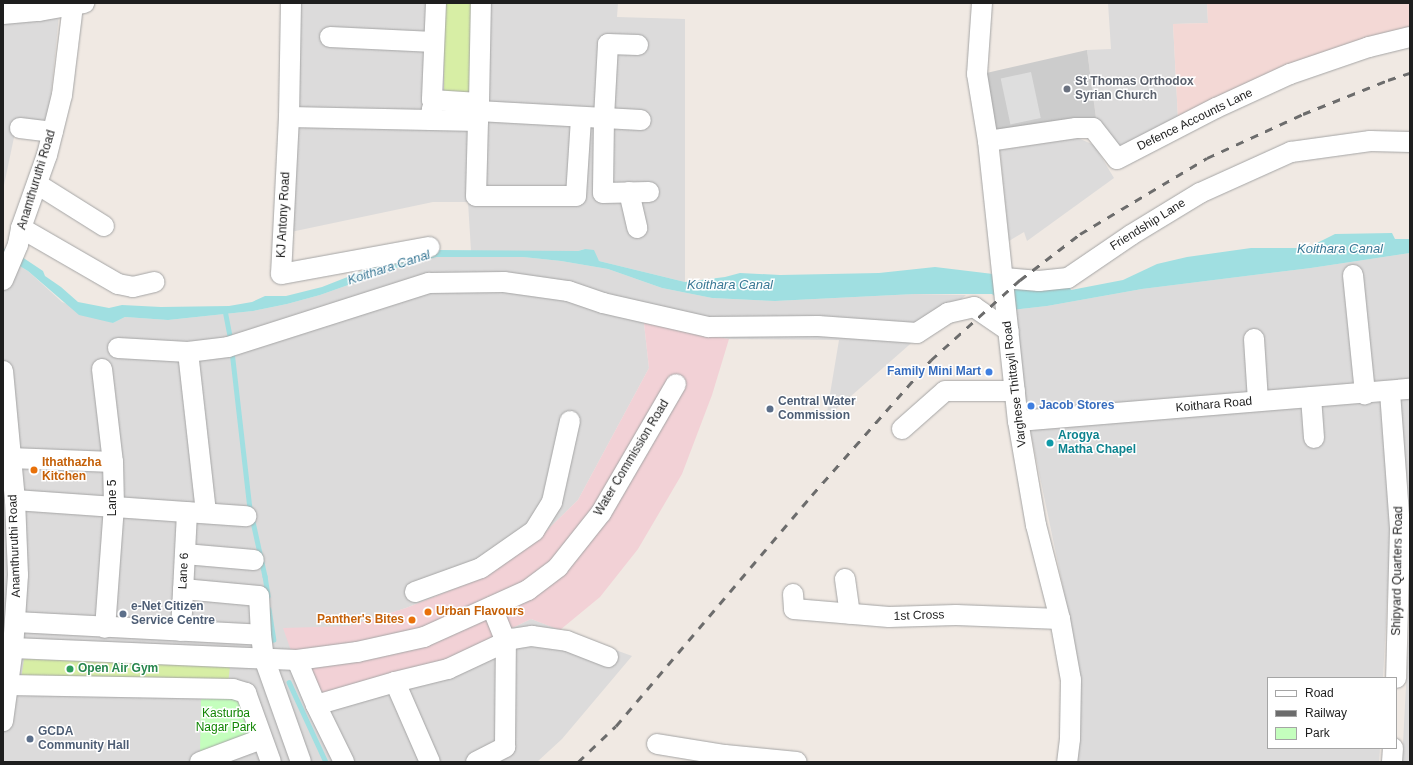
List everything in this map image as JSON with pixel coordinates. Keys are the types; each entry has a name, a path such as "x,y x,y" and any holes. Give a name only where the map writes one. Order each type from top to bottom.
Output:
{"street":[{"name":"KJ Antony Road","path":"291,3 289,116 281,274 430,248"},
{"path":"431,120 436,3"},
{"path":"481,3 476,196 576,196 581,118"},
{"name":"Varghese Thittayil Road","path":"982,3 977,74 988,141 1004,278 1018,421 1036,525 1060,619 1071,680 1070,739 1067,762"},
{"path":"3,14 39,7 78,4"},
{"name":"Anamthuruthi Road","path":"3,280 20,236 36,184 47,155 62,96 78,4"},
{"path":"330,37 434,42"},
{"name":"Defence Accounts Lane","path":"988,141 1076,128 1093,128 1117,159 1216,108 1290,74 1369,47 1410,37"},
{"path":"637,228 639,192 603,193 604,118 608,44 638,45"},
{"path":"432,100 478,112 642,120"},
{"path":"289,116 431,120 478,112"},
{"path":"20,128 53,132"},
{"name":"Friendship Lane","path":"1004,278 1039,281 1068,278 1131,235 1200,193 1291,152 1370,141 1410,142"},
{"path":"36,184 104,226"},
{"path":"20,236 118,284 133,287 154,282"},
{"path":"1353,275 1365,394"},
{"path":"118,348 188,352 228,348 429,283 504,282 568,291 603,303 708,326 818,326 916,333 948,313 974,306 1009,331"},
{"path":"1254,339 1258,401"},
{"path":"188,352 206,512"},
{"name":"Lane 5","path":"102,369 113,462 114,506 105,628"},
{"name":"Anamthuruthi Road","path":"3,371 15,500 18,576 16,622 3,721"},
{"name":"Water Commission Road","path":"13,648 297,660 357,652 424,637 528,590 558,567 601,513 676,384"},
{"name":"Koithara Road","path":"1018,421 1258,401 1390,392 1410,389"},
{"path":"902,429 944,391 1015,391"},
{"name":"Shipyard Quarters Road","path":"1390,392 1405,528 1396,677"},
{"path":"1311,397 1314,438"},
{"path":"415,592 481,568 534,531 552,502 570,421"},
{"path":"10,458 113,462"},
{"path":"15,500 206,512 246,516"},
{"name":"Lane 6","path":"181,631 187,512"},
{"path":"184,554 254,560"},
{"path":"845,579 850,614"},
{"path":"183,589 259,596 264,658 301,762"},
{"name":"1st Cross","path":"793,594 794,609 889,617 956,615 1060,619"},
{"path":"476,762 505,747 506,642 492,607"},
{"path":"16,622 105,628 261,635"},
{"path":"316,705 395,682 448,669 506,642 532,636 567,641 608,657"},
{"path":"233,689 238,658"},
{"path":"297,660 316,705 344,762"},
{"path":"395,682 430,762"},
{"path":"8,685 233,689 246,693 251,703 270,762"},
{"path":"200,762 262,739"},
{"path":"657,744 725,755 772,758 796,762"},
{"path":"1392,762 1393,749"}],"shaded area":[{"path":"298,3 618,3 617,17 685,19 685,282 599,261 585,249 578,251 471,251 468,202 433,202 286,233"},
{"path":"1108,3 1207,3 1208,23 1173,24 1178,119 1119,147 1096,118 1087,50 1111,49"},
{"path":"1207,3 1410,3 1410,27 1289,68 1178,119 1173,24 1208,23"},
{"path":"59,15 51,95 46,125 17,123 3,190 3,22"},
{"path":"1087,50 1096,118 995,134 982,74"},
{"path":"1031,72 1041,118 1010,124 1001,78"},
{"path":"1078,138 1094,145 1114,178 1027,241 1024,232 1009,241 1000,150"},
{"path":"1410,253 1410,510 1392,511 1383,677 1267,677 1267,749 1380,749 1379,762 1074,762 1069,616 1018,372 1012,310 1047,306 1142,289 1311,268"},
{"path":"3,256 28,271 62,302 113,323 125,317 168,320 253,311 320,295 399,267 437,257 523,257 561,261 608,269 662,288 712,298 775,301 915,294 966,295 826,418 839,340 729,339 644,323 649,368 578,500 539,538 486,576 406,608 349,626 334,628 446,660 531,619 632,656 562,739 537,762 3,762"},
{"path":"644,323 729,339 712,395 682,474 638,549 600,597 560,630 531,619 446,660 308,699 283,628 349,626 406,608 486,576 539,538 578,500 649,368"},
{"path":"1410,611 1410,762 1402,762"}],"green space":[{"path":"444,3 473,3 473,94 444,94"},
{"path":"24,659 230,666 228,684 21,680"},
{"name":"Kasturba Nagar Park","path":"237,696 256,736 200,755 201,699"}],"water":[{"name":"Koithara Canal","path":"1392,233 1395,239 1410,239 1410,253 1311,268 1142,289 1047,306 1012,310 992,294 915,294 775,301 712,298 662,288 608,269 561,261 523,257 437,257 399,267 320,295 253,311 168,320 125,317 113,323 79,315 28,271 3,256 3,248 22,257 43,271 45,276 61,287 78,302 109,308 122,305 161,307 229,306 252,302 265,296 286,296 322,287 373,267 437,250 594,250 599,261 685,282 725,277 740,273 780,275 879,273 935,267 1068,283 1071,290 1123,280 1157,264 1187,257 1251,248 1307,248 1335,234"}],"waterway":[{"path":"225,310 231,341"},
{"path":"232,351 250,508 268,596"},
{"path":"269,609 274,640"},
{"path":"289,682 326,762"}],"railway":[{"path":"578,762 616,726 812,495 931,360 1020,280 1080,234 1207,158 1303,114 1388,80 1410,73"}],"place":[{"name":"St Thomas Orthodox Syrian Church","path":"1067,89"},
{"name":"Family Mini Mart","path":"989,372"},
{"name":"Jacob Stores","path":"1031,406"},
{"name":"Central Water Commission","path":"770,409"},
{"name":"Arogya Matha Chapel","path":"1050,443"},
{"name":"Ithathazha Kitchen","path":"34,470"},
{"name":"Urban Flavours","path":"428,612"},
{"name":"e-Net Citizen Service Centre","path":"123,614"},
{"name":"Panther's Bites","path":"412,620"},
{"name":"Open Air Gym","path":"70,669"},
{"name":"GCDA Community Hall","path":"30,739"}]}
